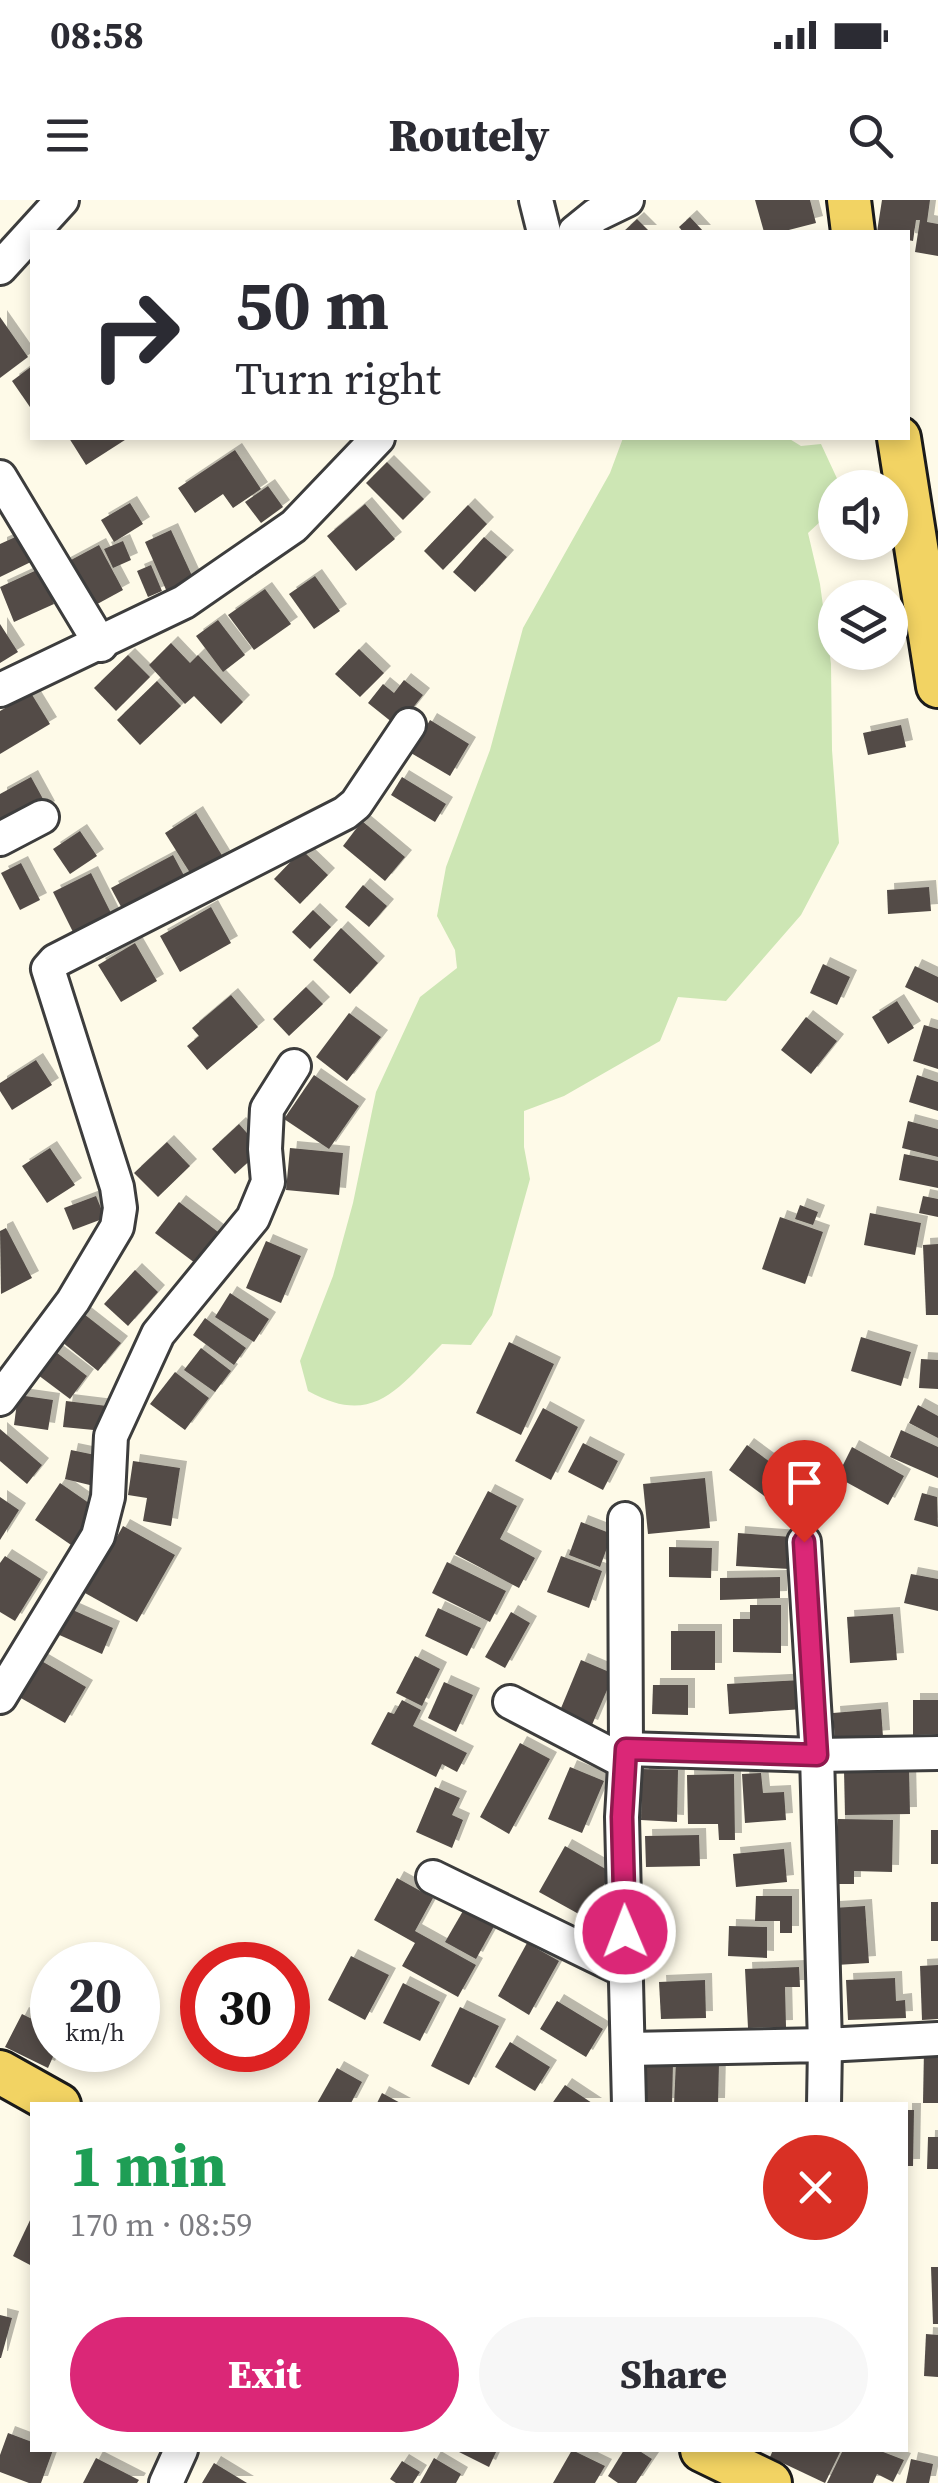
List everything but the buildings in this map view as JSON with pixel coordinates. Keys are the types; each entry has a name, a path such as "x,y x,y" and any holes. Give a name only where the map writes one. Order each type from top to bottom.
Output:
{"main road":[{"path":"849,200 853,230"},
{"path":"899,440 938,686"},
{"path":"0,2072 54,2102"},
{"path":"706,2452 770,2483"}],"street":[{"path":"35,230 62,200"},
{"path":"536,200 544,230"},
{"path":"577,230 596,214 627,200"},
{"path":"0,268 30,235"},
{"path":"0,690 184,602 294,526 376,440"},
{"path":"0,477 101,644"},
{"path":"0,1400 73,1301 116,1227 120,1208 117,1187 48,969 55,961 344,813 356,804 410,725"},
{"path":"0,839 42,818"},
{"path":"0,1698 98,1536 108,1497 111,1436 158,1334 254,1218 268,1182 267,1109 294,1066"},
{"path":"625,1519 622,1817 629,2102"},
{"path":"804,1542 817,1755 824,2102"},
{"path":"510,1702 625,1755 938,1753"},
{"path":"434,1876 626,1971"},
{"path":"628,2049 938,2040"},
{"path":"166,2483 180,2452"}],"green space":[{"path":"622,440 791,440 801,446 821,444 833,470 818,470 818,524 808,533 819,580 818,670 831,670 839,843 801,915 726,1001 678,997 660,1041 564,1096 524,1111 524,1147 530,1179 492,1315 471,1345 442,1344 398,1388 368,1404 331,1401 308,1391 300,1361 333,1276 376,1092 420,997 457,968 455,950 437,916 446,867 490,750 523,628 610,473"}],"route":[{"path":"625,1932 622,1817 626,1749 817,1755 804,1542"}]}
